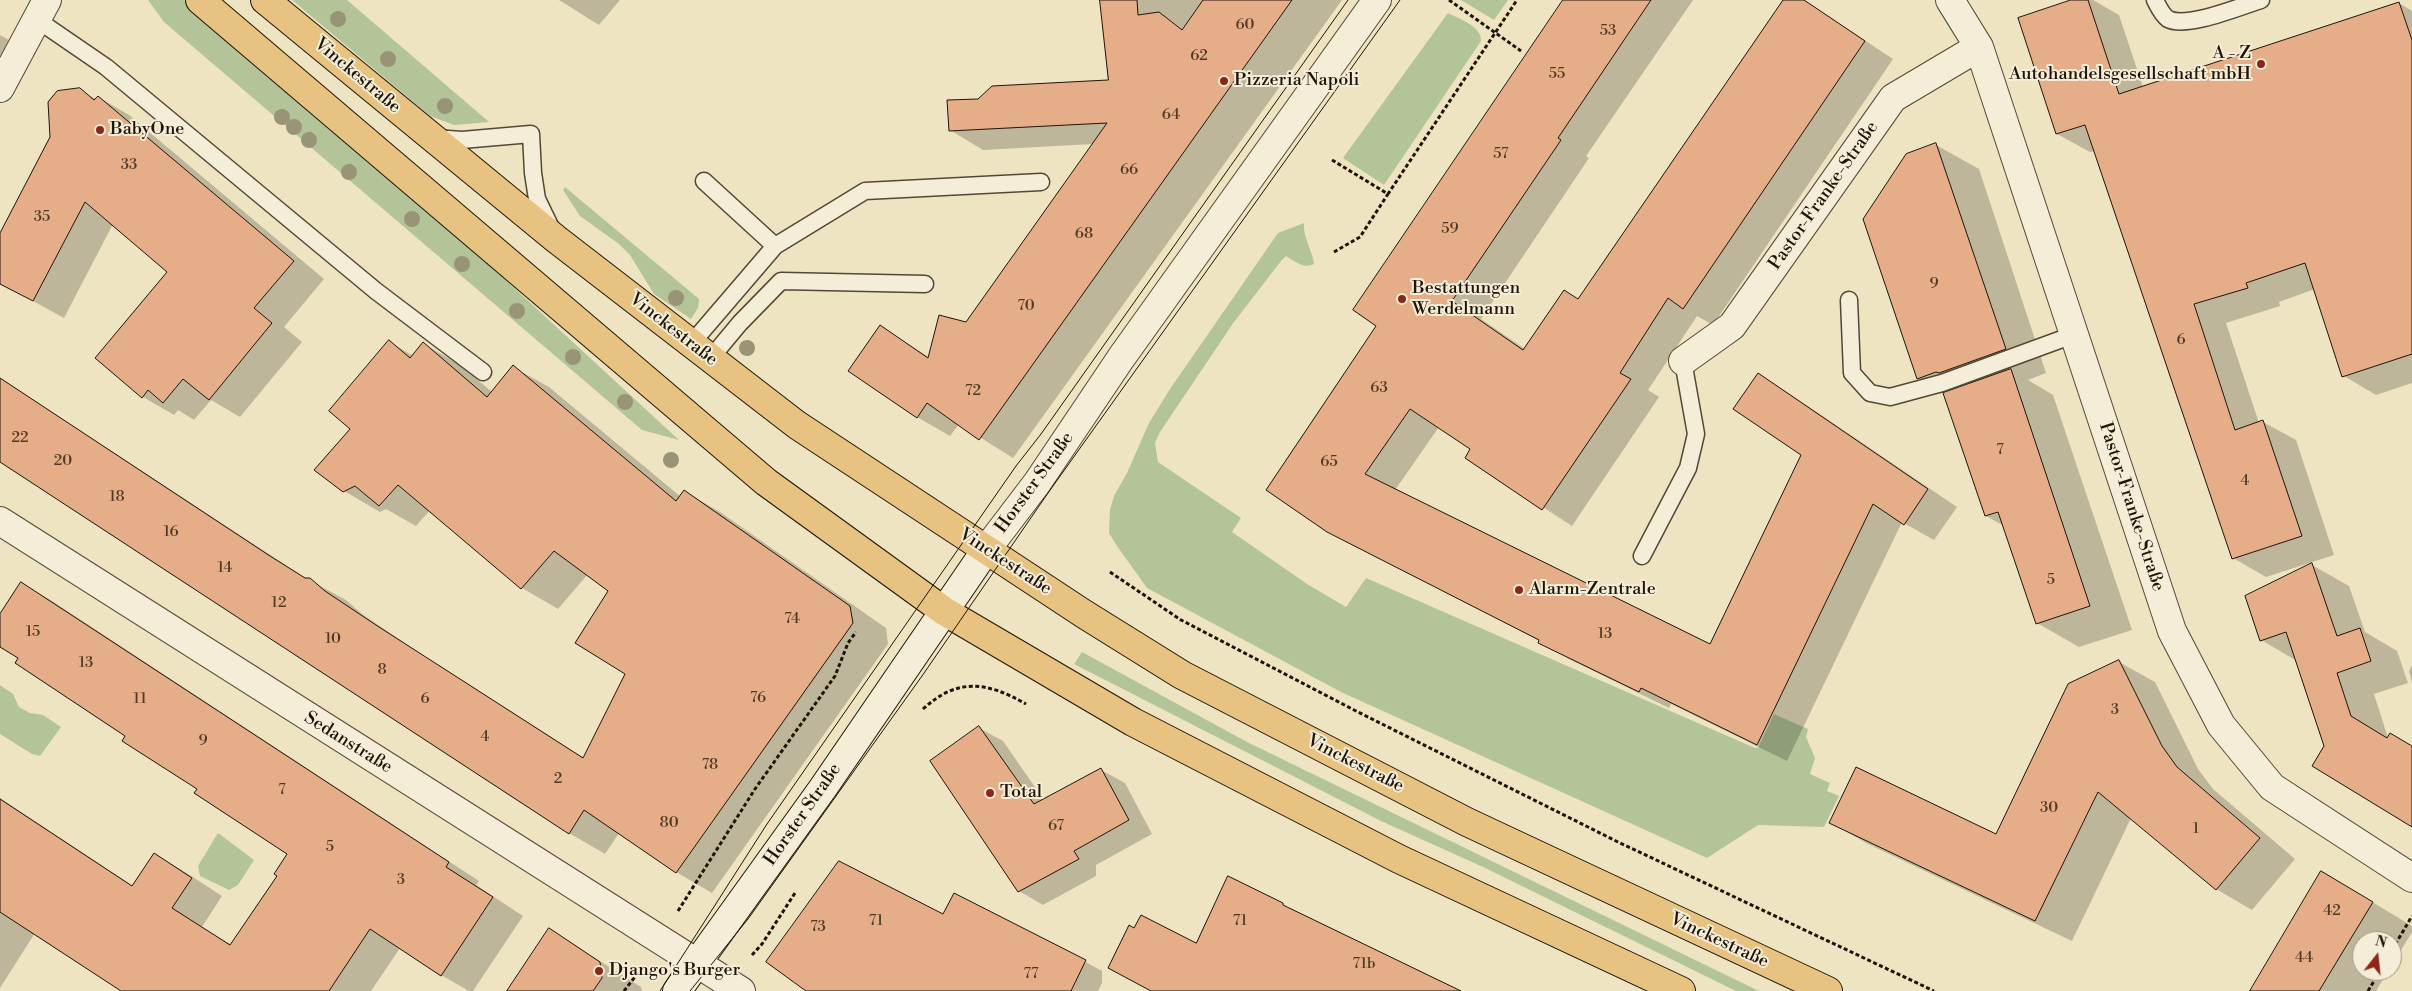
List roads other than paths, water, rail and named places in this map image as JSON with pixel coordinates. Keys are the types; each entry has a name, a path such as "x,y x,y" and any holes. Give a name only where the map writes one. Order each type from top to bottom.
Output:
{"main road":[{"path":"200,0 766,482 944,610 1133,722 1399,859 1681,991"},
{"name":"Vinckestraße","path":"265,0 556,238 797,425 986,550 1182,675 1467,822 1828,991"}],"street":[{"name":"Horster Straße","path":"677,991 824,788 986,550 1037,482 1121,358 1377,0"},
{"name":"Pastor-Franke-Straße","path":"1950,0 1979,47 2172,631 2221,725 2272,787 2412,878"},
{"path":"0,88 42,9"},
{"name":"Pastor-Franke-Straße","path":"1683,361 1732,326 1893,98 1979,47"},
{"name":"Sedanstraße","path":"0,520 734,987"}],"lane":[{"path":"2155,0 2158,8 2168,19 2185,23 2262,0"},
{"path":"42,9 106,67 376,291 483,372"},
{"path":"432,138 462,140 532,134 533,173 537,200 556,238"},
{"path":"704,181 775,246"},
{"path":"701,352 775,246 865,191 1041,182"},
{"path":"701,352 740,323 781,281 925,284"},
{"path":"1849,300 1852,373 1870,393 1890,397 1918,391 2073,335"},
{"path":"1642,556 1688,468 1696,434 1683,361"}],"tram line":[{"path":"660,991 767,824 1016,466 1041,434 1348,0"},
{"path":"690,991 748,919 922,676 1048,493 1400,0"}],"place":[{"name":"A - Z Autohandelsgesellschaft mbH","path":"2261,64"},
{"name":"Pizzeria Napoli","path":"1224,81"},
{"name":"BabyOne","path":"100,130"},
{"name":"Bestattungen Werdelmann","path":"1402,299"},
{"name":"Alarm-Zentrale","path":"1519,590"},
{"name":"Total","path":"990,793"},
{"name":"Django's Burger","path":"599,971"}]}
